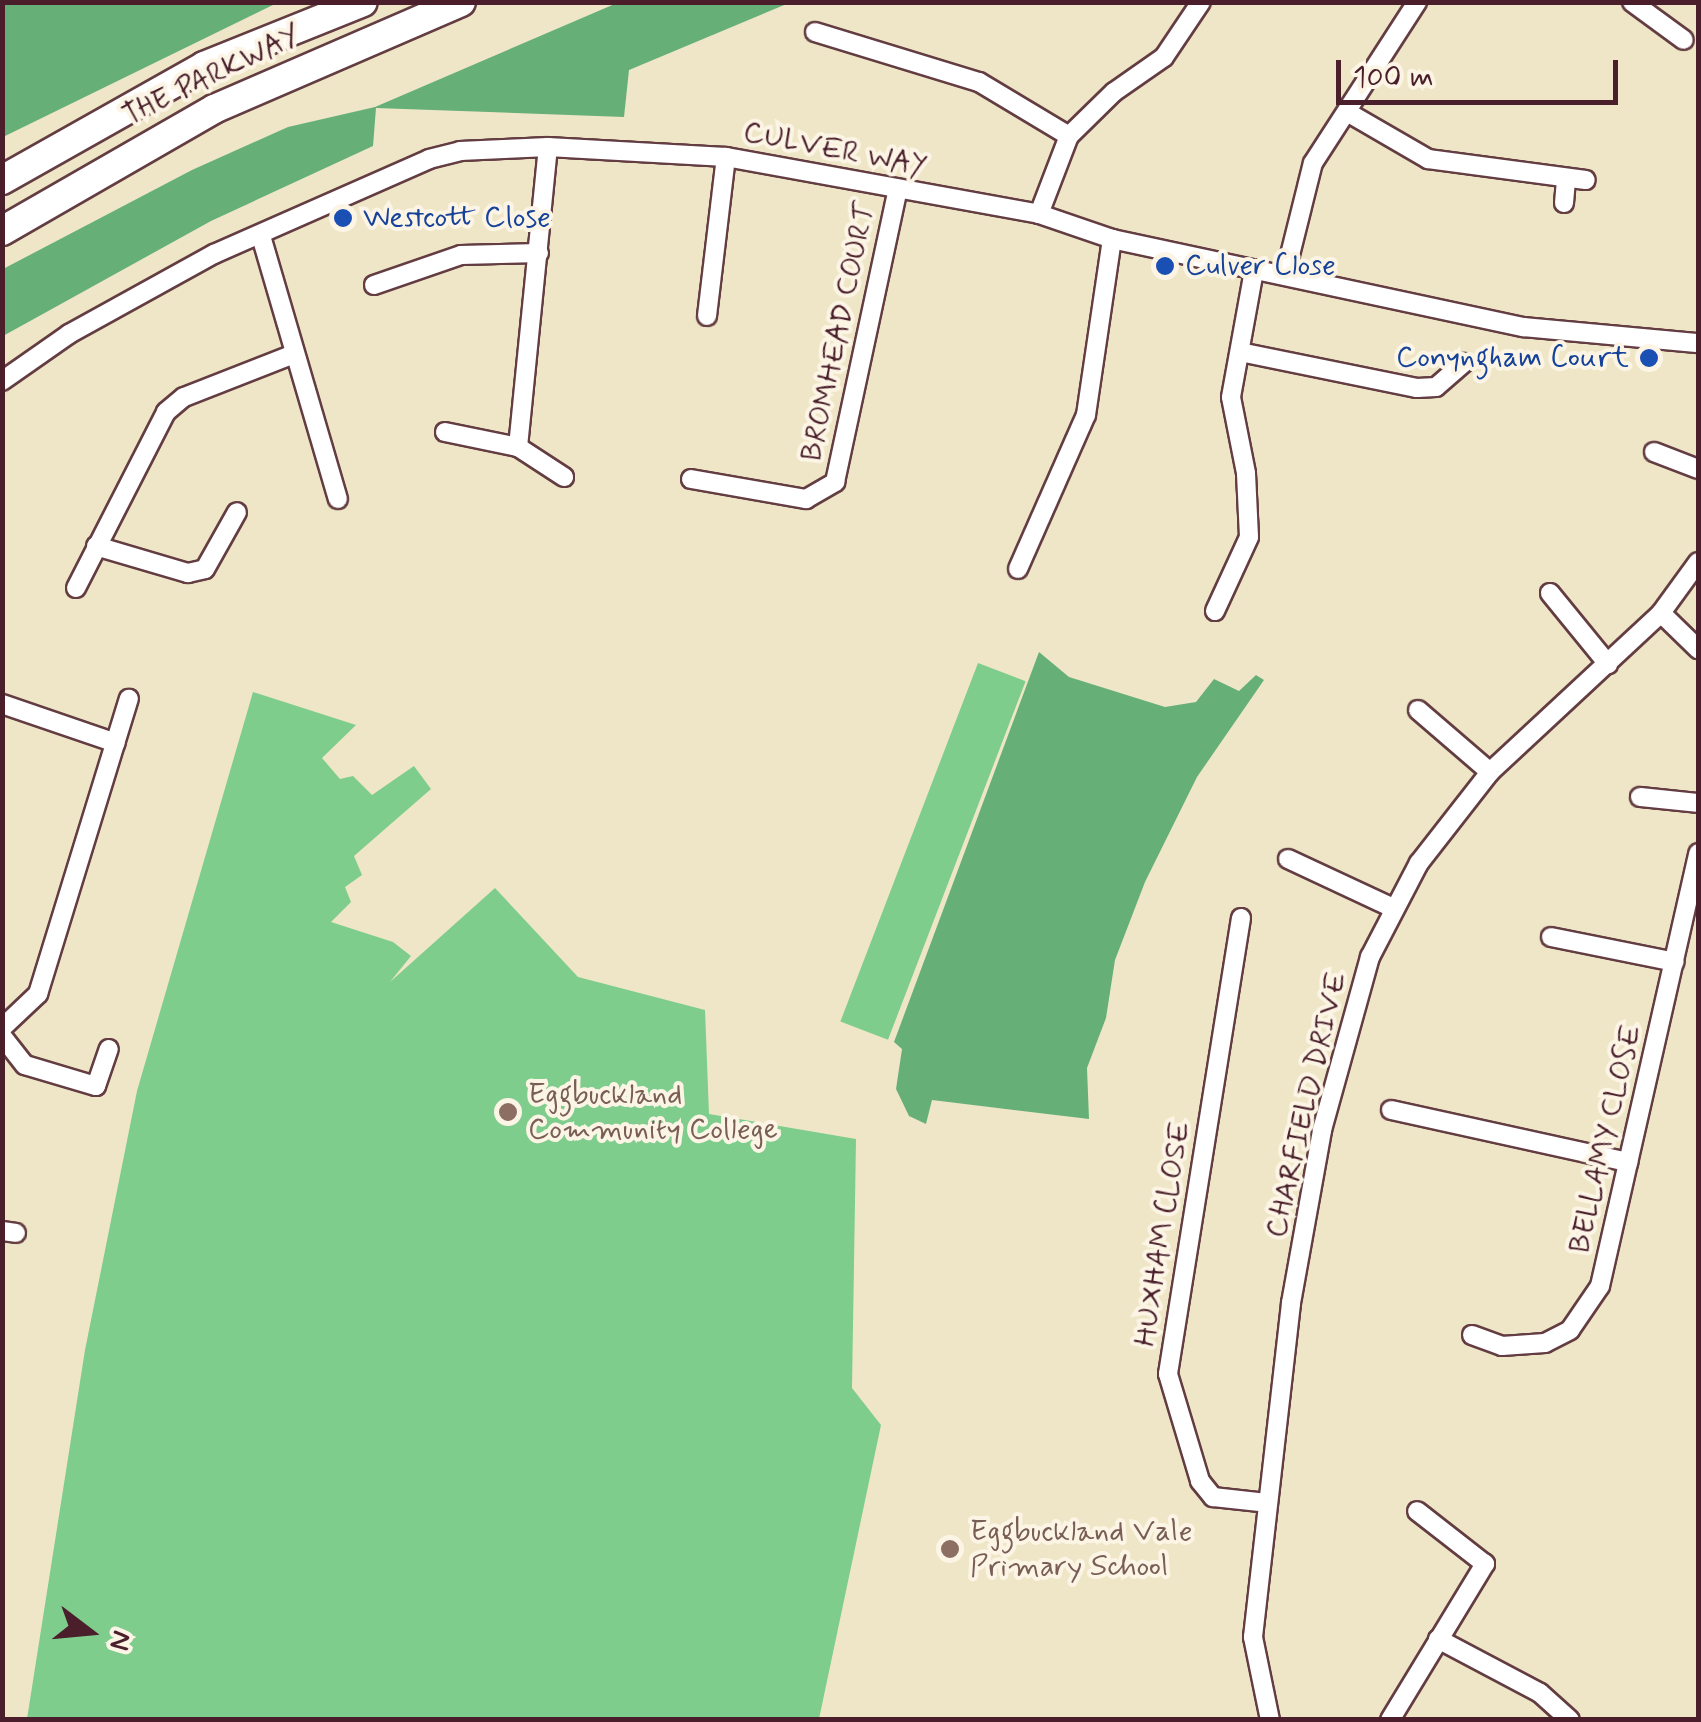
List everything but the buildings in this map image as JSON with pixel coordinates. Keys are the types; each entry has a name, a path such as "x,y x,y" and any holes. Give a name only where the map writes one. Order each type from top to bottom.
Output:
{"highway":[{"name":"THE PARKWAY","path":"2,180 204,66 363,2"},
{"name":"THE PARKWAY","path":"2,231 214,109 461,2"}],"street":[{"path":"1039,214 1068,136 1114,92 1164,56 1200,2"},
{"path":"1284,275 1313,163 1418,2"},
{"path":"1632,2 1684,40"},
{"path":"835,42 841,21"},
{"path":"815,32 835,42 978,82 1068,136"},
{"path":"1347,112 1428,158 1586,180"},
{"path":"518,448 548,147"},
{"name":"CULVER WAY","path":"2,382 164,280 429,160 460,151 548,147 726,157 1039,214 1112,239 1524,327 1698,343"},
{"path":"706,316 726,157"},
{"path":"1564,203 1566,179"},
{"name":"BROMHEAD COURT","path":"691,479 806,499 835,482 898,189"},
{"path":"262,236 291,355 338,499"},
{"path":"1018,569 1086,415 1112,239"},
{"path":"374,285 461,256 539,253"},
{"path":"1215,611 1249,538 1246,473 1231,416 1254,270"},
{"path":"1240,352 1417,388 1436,387 1464,363"},
{"path":"76,588 166,412 184,397 291,355"},
{"path":"445,432 518,448 564,477"},
{"path":"1654,452 1698,468"},
{"path":"716,484 719,464"},
{"path":"96,546 188,573 204,569 237,512"},
{"name":"CHARFIELD DRIVE","path":"1270,1720 1253,1637 1290,1302 1322,1130 1370,957 1390,907 1490,772 1662,613 1698,562"},
{"path":"1550,593 1608,664"},
{"path":"1662,613 1698,649"},
{"path":"109,1049 96,1086 25,1065 2,1032 38,994 129,699"},
{"path":"2,704 116,743"},
{"path":"1418,710 1490,772"},
{"path":"1640,797 1698,803"},
{"name":"BELLAMY CLOSE","path":"1472,1335 1524,1348 1570,1330 1600,1286 1698,852"},
{"path":"1288,859 1390,907"},
{"name":"HUXHAM CLOSE","path":"1241,918 1168,1374 1200,1481 1213,1497 1267,1504"},
{"path":"1551,936 1675,962"},
{"path":"1391,1110 1628,1162"},
{"path":"1390,1720 1485,1564 1417,1510"},
{"path":"1438,1639 1540,1693 1570,1720"}],"green space":[{"path":"3,2 277,2 277,3 3,137"},
{"path":"617,3 789,3 629,70 624,117 376,108 373,146 211,221 3,336 3,269 192,170 288,127 375,107"},
{"path":"1039,652 1069,677 1165,707 1196,702 1214,679 1239,691 1256,675 1264,680 1197,777 1145,882 1115,960 1106,1018 1087,1068 1089,1119 932,1100 926,1124 909,1116 896,1089 902,1049 894,1042"},
{"path":"978,663 1026,681 888,1040 840,1021"},
{"path":"253,692 356,725 322,758 340,779 353,776 372,795 414,766 431,789 354,856 362,875 345,887 351,902 331,922 393,942 411,956 390,982 495,888 578,977 705,1010 709,1114 856,1139 852,1388 881,1425 819,1719 27,1719 85,1350 137,1091"}],"place":[{"name":"Westcott Close","path":"343,218"},
{"name":"Culver Close","path":"1165,266"},
{"name":"Conyngham Court","path":"1649,358"},
{"name":"Eggbuckland Community College","path":"508,1112"},
{"name":"Eggbuckland Vale Primary School","path":"950,1549"}]}
